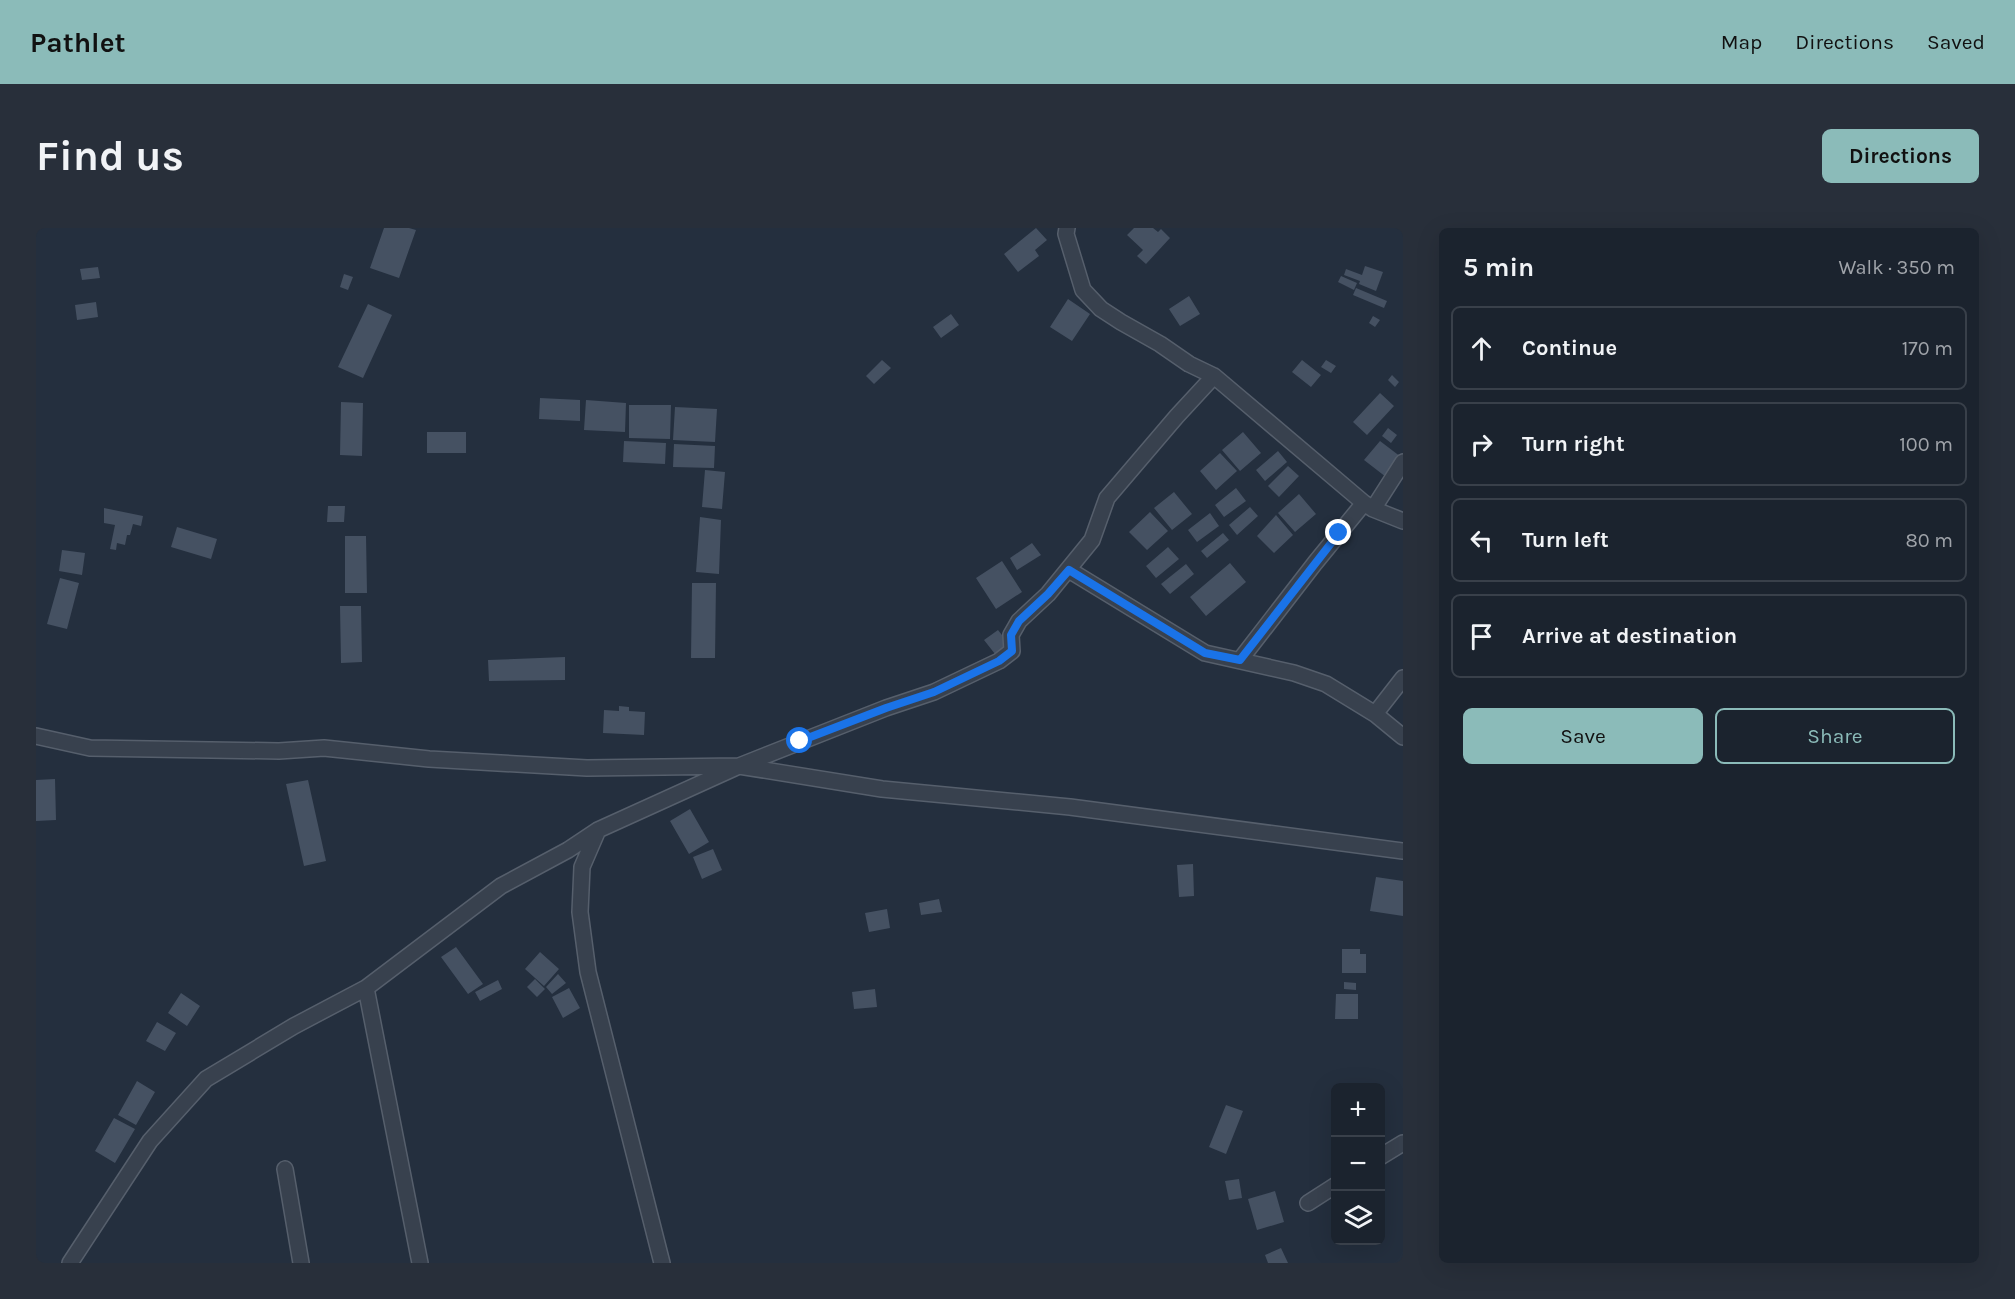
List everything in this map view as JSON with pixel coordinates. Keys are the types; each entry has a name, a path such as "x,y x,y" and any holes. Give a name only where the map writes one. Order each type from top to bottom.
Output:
{"street":[{"path":"1067,228 1066,234 1083,290 1101,309 1189,364 1214,376 1369,506 1403,521"},
{"path":"70,1263 150,1141 206,1079 294,1026 366,988 501,886 598,830 739,766 886,708 934,692 999,661 1012,651 1011,635 1019,621 1048,594 1092,540 1107,498 1214,376"},
{"path":"1240,660 1314,563 1369,506 1403,462"},
{"path":"1069,570 1205,653 1294,673 1326,684 1375,714 1403,737"},
{"path":"1375,714 1403,678"},
{"path":"36,736 90,748 279,752 324,748 429,759 587,768 739,766 882,789 1070,807 1403,851"},
{"path":"598,830 582,867 580,912 588,972 662,1263"},
{"path":"568,849 582,867"},
{"path":"366,988 420,1263"},
{"path":"1385,1154 1403,1143"},
{"path":"285,1169 301,1263"},
{"path":"1308,1203 1331,1188"}],"building":[{"path":"384,228 416,230 399,278 370,268"},
{"path":"1036,228 1047,240 1035,250 1039,256 1018,272 1004,254"},
{"path":"1134,228 1153,228 1158,232 1161,229 1170,238 1146,264 1137,256 1143,250 1127,235"},
{"path":"1365,266 1383,272 1376,291 1344,275 1346,269 1362,275"},
{"path":"98,267 100,278 82,280 80,269"},
{"path":"344,274 353,277 348,290 340,287"},
{"path":"1341,276 1357,283 1354,290 1338,282"},
{"path":"1356,288 1387,301 1384,308 1353,295"},
{"path":"1189,296 1200,314 1180,326 1169,309"},
{"path":"1068,299 1090,314 1072,341 1050,327"},
{"path":"96,302 98,317 77,320 75,305"},
{"path":"368,304 392,315 363,378 338,367"},
{"path":"951,314 959,325 941,338 933,327"},
{"path":"1373,316 1380,320 1375,327 1369,323"},
{"path":"882,360 891,368 874,384 866,376"},
{"path":"1302,360 1321,375 1311,387 1292,372"},
{"path":"1326,360 1336,366 1331,373 1321,367"},
{"path":"1392,375 1399,382 1395,387 1388,380"},
{"path":"1380,393 1394,406 1367,435 1353,422"},
{"path":"540,398 580,400 580,421 539,419"},
{"path":"586,400 626,403 625,432 584,430"},
{"path":"341,402 363,403 362,456 340,455"},
{"path":"629,405 671,405 670,439 629,438"},
{"path":"675,407 717,409 715,442 673,440"},
{"path":"1388,428 1397,435 1391,443 1382,436"},
{"path":"427,432 466,432 466,453 427,453"},
{"path":"1243,432 1261,453 1240,471 1222,450"},
{"path":"624,441 666,443 665,464 623,462"},
{"path":"1380,441 1401,457 1386,477 1364,460"},
{"path":"674,444 715,446 714,468 673,467"},
{"path":"1278,451 1287,462 1265,481 1256,470"},
{"path":"1220,453 1237,471 1216,490 1200,471"},
{"path":"1288,466 1299,476 1279,497 1268,486"},
{"path":"705,470 725,472 722,509 702,507"},
{"path":"1236,488 1246,501 1224,517 1215,505"},
{"path":"1174,492 1192,514 1172,530 1154,508"},
{"path":"1299,494 1316,514 1295,532 1278,513"},
{"path":"328,506 345,506 344,522 327,522"},
{"path":"1250,507 1258,516 1237,535 1229,525"},
{"path":"104,508 143,516 141,526 133,524 125,545 117,543 116,550 110,549 115,525 104,523"},
{"path":"1150,512 1168,531 1147,550 1129,532"},
{"path":"1210,513 1219,526 1197,542 1188,530"},
{"path":"1276,515 1293,535 1274,553 1257,536"},
{"path":"700,517 721,520 719,574 696,572"},
{"path":"177,527 217,539 211,559 171,547"},
{"path":"1223,533 1229,540 1207,558 1201,551"},
{"path":"345,536 366,536 367,593 345,593"},
{"path":"1032,543 1041,555 1017,570 1010,558"},
{"path":"1168,547 1179,559 1156,578 1146,566"},
{"path":"62,550 85,553 82,575 59,571"},
{"path":"1002,561 1022,592 996,609 976,578"},
{"path":"1230,563 1246,582 1206,616 1190,597"},
{"path":"1186,564 1194,574 1170,594 1161,584"},
{"path":"60,578 79,583 67,629 47,624"},
{"path":"692,583 716,583 715,658 691,658"},
{"path":"340,606 361,606 362,662 341,663"},
{"path":"998,630 1009,644 995,654 984,640"},
{"path":"565,657 565,680 489,681 488,660"},
{"path":"619,706 629,707 629,711 645,712 644,735 603,733 604,710 619,711"},
{"path":"55,779 56,820 36,821 36,780"},
{"path":"308,780 326,861 304,866 286,784"},
{"path":"690,809 709,842 689,854 670,821"},
{"path":"713,849 722,870 702,879 693,857"},
{"path":"1193,864 1194,896 1179,897 1177,865"},
{"path":"1376,877 1403,881 1403,916 1370,911"},
{"path":"939,899 942,912 921,915 919,903"},
{"path":"887,909 890,928 869,932 865,913"},
{"path":"456,947 483,984 468,994 441,957"},
{"path":"1342,949 1360,949 1360,954 1366,954 1366,973 1342,973"},
{"path":"540,952 559,969 544,986 525,969"},
{"path":"558,974 566,983 552,994 546,987"},
{"path":"535,979 545,989 537,997 527,987"},
{"path":"498,980 502,989 480,1001 475,992"},
{"path":"1344,982 1356,983 1356,990 1344,989"},
{"path":"569,988 580,1008 563,1018 552,997"},
{"path":"875,989 877,1007 854,1009 852,992"},
{"path":"181,993 200,1006 187,1026 168,1013"},
{"path":"1336,994 1358,994 1358,1019 1335,1019"},
{"path":"157,1022 176,1033 165,1051 146,1041"},
{"path":"137,1081 155,1092 136,1125 118,1115"},
{"path":"1226,1105 1243,1111 1226,1154 1209,1147"},
{"path":"114,1118 135,1129 115,1163 95,1151"},
{"path":"1239,1179 1242,1198 1229,1200 1225,1181"},
{"path":"1275,1191 1284,1222 1257,1230 1248,1199"},
{"path":"1281,1248 1288,1263 1268,1263 1265,1255"}],"route":[{"path":"800,741 934,692 999,661 1012,651 1011,635 1019,621 1048,594 1069,570 1205,653 1240,660 1339,533"}]}
